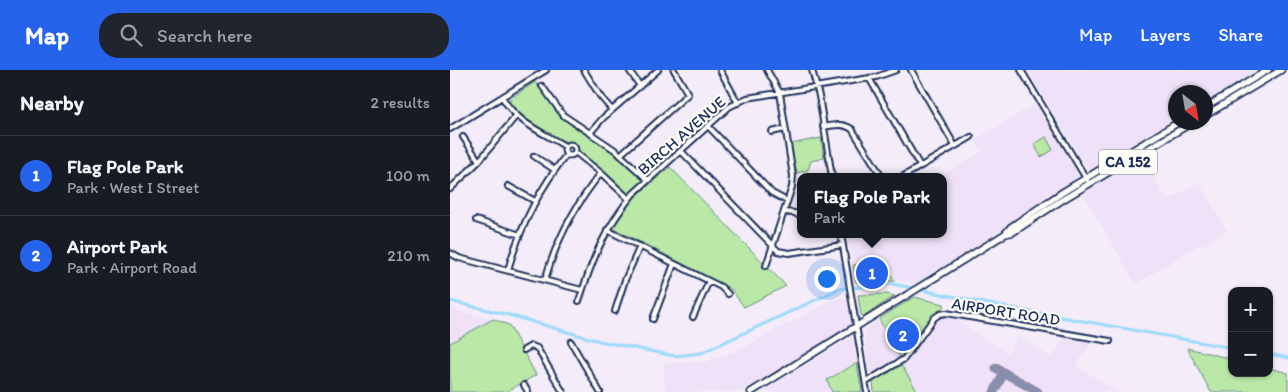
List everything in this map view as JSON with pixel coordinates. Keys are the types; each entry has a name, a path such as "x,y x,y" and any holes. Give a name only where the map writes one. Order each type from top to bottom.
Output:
{"highway":[{"path":"1213,103 1268,70"},
{"path":"1213,111 1282,70"},
{"name":"CA 152","path":"754,391 857,328 1005,234 1011,227 1087,182 1168,130"},
{"path":"1137,156 1137,153 1171,130"},
{"name":"CA 152","path":"1087,182 1137,156 1180,130"}],"street":[{"path":"450,129 546,70"},
{"path":"584,70 600,96 612,110"},
{"path":"629,70 640,86"},
{"path":"590,133 612,110 658,70"},
{"path":"620,155 688,94 674,70"},
{"path":"720,70 738,103"},
{"path":"766,266 788,201 793,176 780,93 767,70"},
{"path":"812,70 817,87 831,173"},
{"name":"BIRCH AVENUE","path":"579,301 592,260 606,230 629,199 729,107 747,98 869,78 896,70"},
{"path":"911,70 955,146"},
{"path":"1022,70 1087,182"},
{"path":"869,78 920,166"},
{"path":"542,86 564,115 620,155 648,180"},
{"path":"502,97 516,116 566,147 568,145 574,146 575,152 629,199"},
{"path":"450,189 479,160 516,116"},
{"path":"824,127 835,124 844,125 852,129 880,173"},
{"path":"708,126 772,193 788,201"},
{"path":"772,132 785,129"},
{"path":"463,137 479,160"},
{"path":"909,173 971,137"},
{"path":"508,270 520,235 535,201 567,154 566,147"},
{"path":"681,151 778,250 789,253 843,245"},
{"path":"567,154 570,155 575,152"},
{"path":"534,156 555,170"},
{"path":"545,280 551,258 564,227 600,173"},
{"path":"508,186 535,201"},
{"path":"784,212 797,214"},
{"path":"476,220 520,235"},
{"path":"606,230 721,287 728,294"},
{"path":"842,238 867,392"},
{"path":"615,311 625,280 640,246"},
{"path":"450,253 459,258 582,290"},
{"path":"653,319 674,264"},
{"path":"693,317 709,281"},
{"name":"AIRPORT ROAD","path":"866,382 904,359 934,318 940,314 946,313 1110,341"},
{"path":"571,342 600,392"},
{"path":"524,350 531,346 538,348 563,392"},
{"path":"524,385 528,392"}],"shaded area":[{"path":"1028,70 1258,70 1213,97 1213,85 1168,85 1168,123 1092,168 1086,167"},
{"path":"1036,104 1075,169 1076,178 1073,183 1022,217 916,283 897,280 885,261 853,265 849,238 947,238 946,173 982,152 975,139"},
{"path":"1145,154 1153,167 1152,172 1156,182 1167,201 1199,183 1227,230 1203,245 1198,245 1136,284 1082,192"},
{"path":"847,297 851,322 849,327 740,392 665,392 664,363 706,362 738,350 833,300"},
{"path":"450,309 493,319 450,343"},
{"path":"943,316 954,319 1008,353 1018,337 1052,357 1066,336 1092,341 1076,366 1118,392 918,392 901,365 912,356 935,321"},
{"path":"879,319 901,359 874,375 869,375 865,330"},
{"path":"849,339 854,342 857,363 827,380 832,392 762,392"}],"green space":[{"path":"535,82 558,112 576,128 611,151 644,181 628,195 578,150 575,145 550,136 533,125 507,101"},
{"path":"1046,137 1053,150 1041,157 1034,144"},
{"path":"821,138 824,158 811,161 808,170 797,173 791,144"},
{"path":"670,167 786,286 744,307 731,289 611,227 632,200"},
{"path":"884,262 895,281 856,282 853,265"},
{"path":"886,294 895,296 864,316 861,315 858,295"},
{"path":"914,297 944,304 943,308 930,318 901,359 879,319"},
{"path":"493,319 509,325 536,375 506,392 450,392 450,343"},
{"path":"1187,348 1228,358 1228,377 1273,377 1273,369 1288,373 1288,392 1211,392"},
{"path":"857,363 862,392 832,392 827,380"},
{"path":"901,365 918,392 874,392 873,381"}],"waterway":[{"path":"450,301 509,315 599,341 675,356 701,353 839,289 893,284 989,304 1228,347"},
{"path":"1273,355 1288,358"}],"taxiway":[{"path":"996,368 1038,392"},
{"path":"994,392 1004,373"}],"place":[{"name":"Flag Pole Park","path":"872,273"},
{"name":"Airport Park","path":"903,335"}]}
